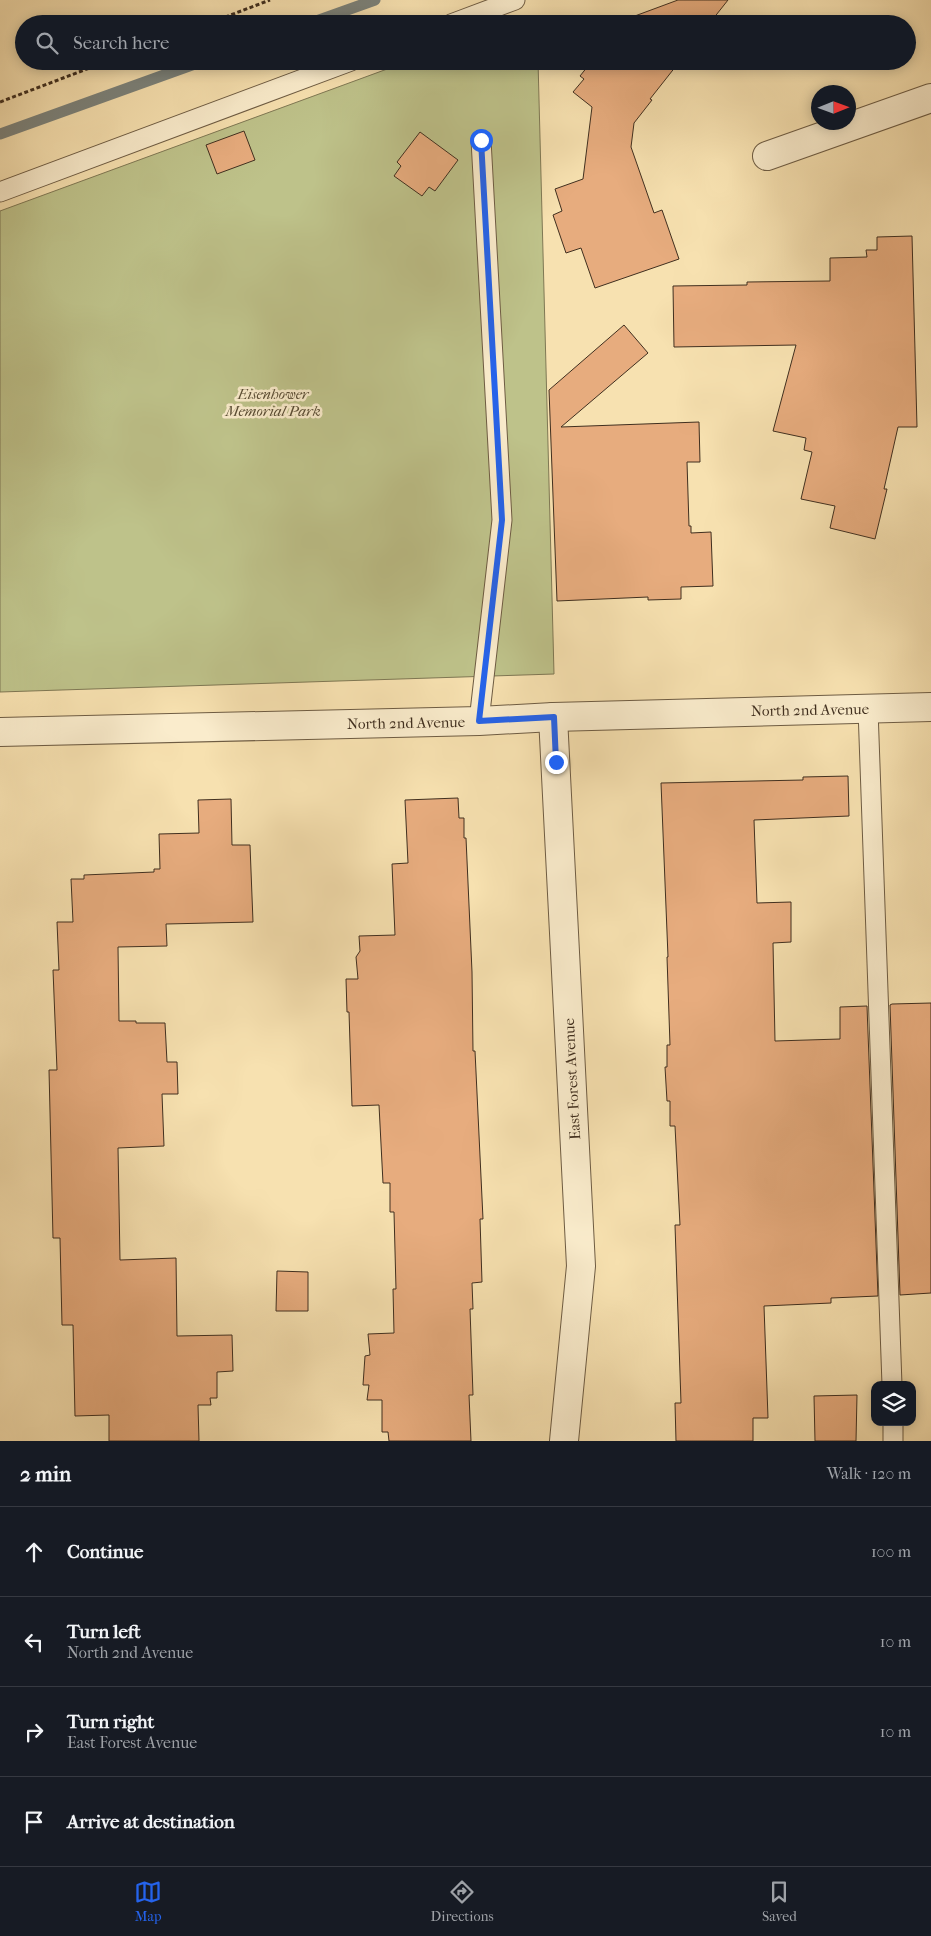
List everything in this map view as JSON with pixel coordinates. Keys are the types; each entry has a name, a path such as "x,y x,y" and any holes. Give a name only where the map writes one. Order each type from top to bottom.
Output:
{"street":[{"path":"767,156 931,98"},
{"name":"North 2nd Avenue","path":"0,732 931,708"},
{"name":"East Forest Avenue","path":"554,717 581,1266 564,1441"}],"lane":[{"path":"475,15 515,0"},
{"path":"0,192 326,70"},
{"path":"479,721 502,520 481,140"},
{"path":"868,709 892,1381"},
{"path":"893,1426 894,1441"}],"path":[{"path":"231,15 270,0"},
{"path":"0,102 84,70"}],"green space":[{"name":"Eisenhower Memorial Park","path":"384,70 538,70 554,674 0,692 0,211"}],"building":[{"path":"678,0 728,0 716,15 638,15"},
{"path":"585,70 673,70 634,123 631,147 654,213 662,210 679,259 595,288 581,248 566,253 553,215 562,211 555,189 583,179 592,107 573,92 584,79 580,76"},
{"path":"244,131 255,160 217,174 206,145"},
{"path":"420,132 458,160 435,191 429,187 422,196 394,176 401,166 397,162"},
{"path":"912,236 917,427 898,427 884,489 887,489 875,539 830,528 835,506 801,499 812,452 804,450 806,438 773,431 796,345 674,347 673,286 747,285 747,282 830,281 830,258 867,257 866,250 877,250 877,237"},
{"path":"624,325 648,353 561,427 699,422 700,462 687,462 689,526 691,526 691,533 711,532 713,586 681,587 681,599 648,600 648,597 557,601 549,390"},
{"path":"848,776 849,816 754,820 757,903 791,902 791,942 773,943 775,1041 840,1039 840,1007 867,1006 878,1296 831,1298 831,1303 764,1306 768,1418 753,1418 753,1441 676,1441 675,1403 681,1403 675,1225 680,1225 675,1126 670,1126 670,1101 667,1101 665,1067 667,1067 667,1045 670,1045 661,783 803,780 803,777"},
{"path":"458,798 459,818 464,818 464,838 466,838 472,972 473,1051 475,1051 483,1219 480,1219 482,1282 472,1283 473,1309 470,1309 473,1395 469,1395 471,1441 389,1441 388,1432 382,1432 382,1400 367,1400 369,1385 363,1385 365,1356 370,1355 368,1334 394,1333 393,1289 396,1289 394,1212 390,1212 390,1183 383,1183 379,1105 352,1106 346,979 358,979 356,957 360,951 359,936 395,935 392,864 408,863 405,800"},
{"path":"231,799 232,845 250,845 253,922 166,924 167,946 118,947 119,1021 165,1023 167,1062 177,1062 178,1094 162,1094 164,1146 118,1148 120,1260 176,1258 177,1336 232,1335 233,1371 217,1372 217,1398 210,1398 211,1405 198,1405 199,1441 109,1441 109,1415 75,1416 73,1325 62,1325 60,1238 53,1238 49,1070 57,1070 53,970 59,970 57,922 73,922 71,879 84,879 84,875 154,872 154,869 160,869 159,834 199,833 198,800"},
{"path":"931,1003 931,1293 900,1295 890,1005"},
{"path":"277,1271 308,1272 308,1311 276,1311"},
{"path":"857,1395 856,1441 815,1441 814,1396"}],"waterway":[{"path":"333,15 375,0"},
{"path":"0,134 178,70"}],"route":[{"path":"481,140 502,520 479,721 554,717 556,762"}]}
